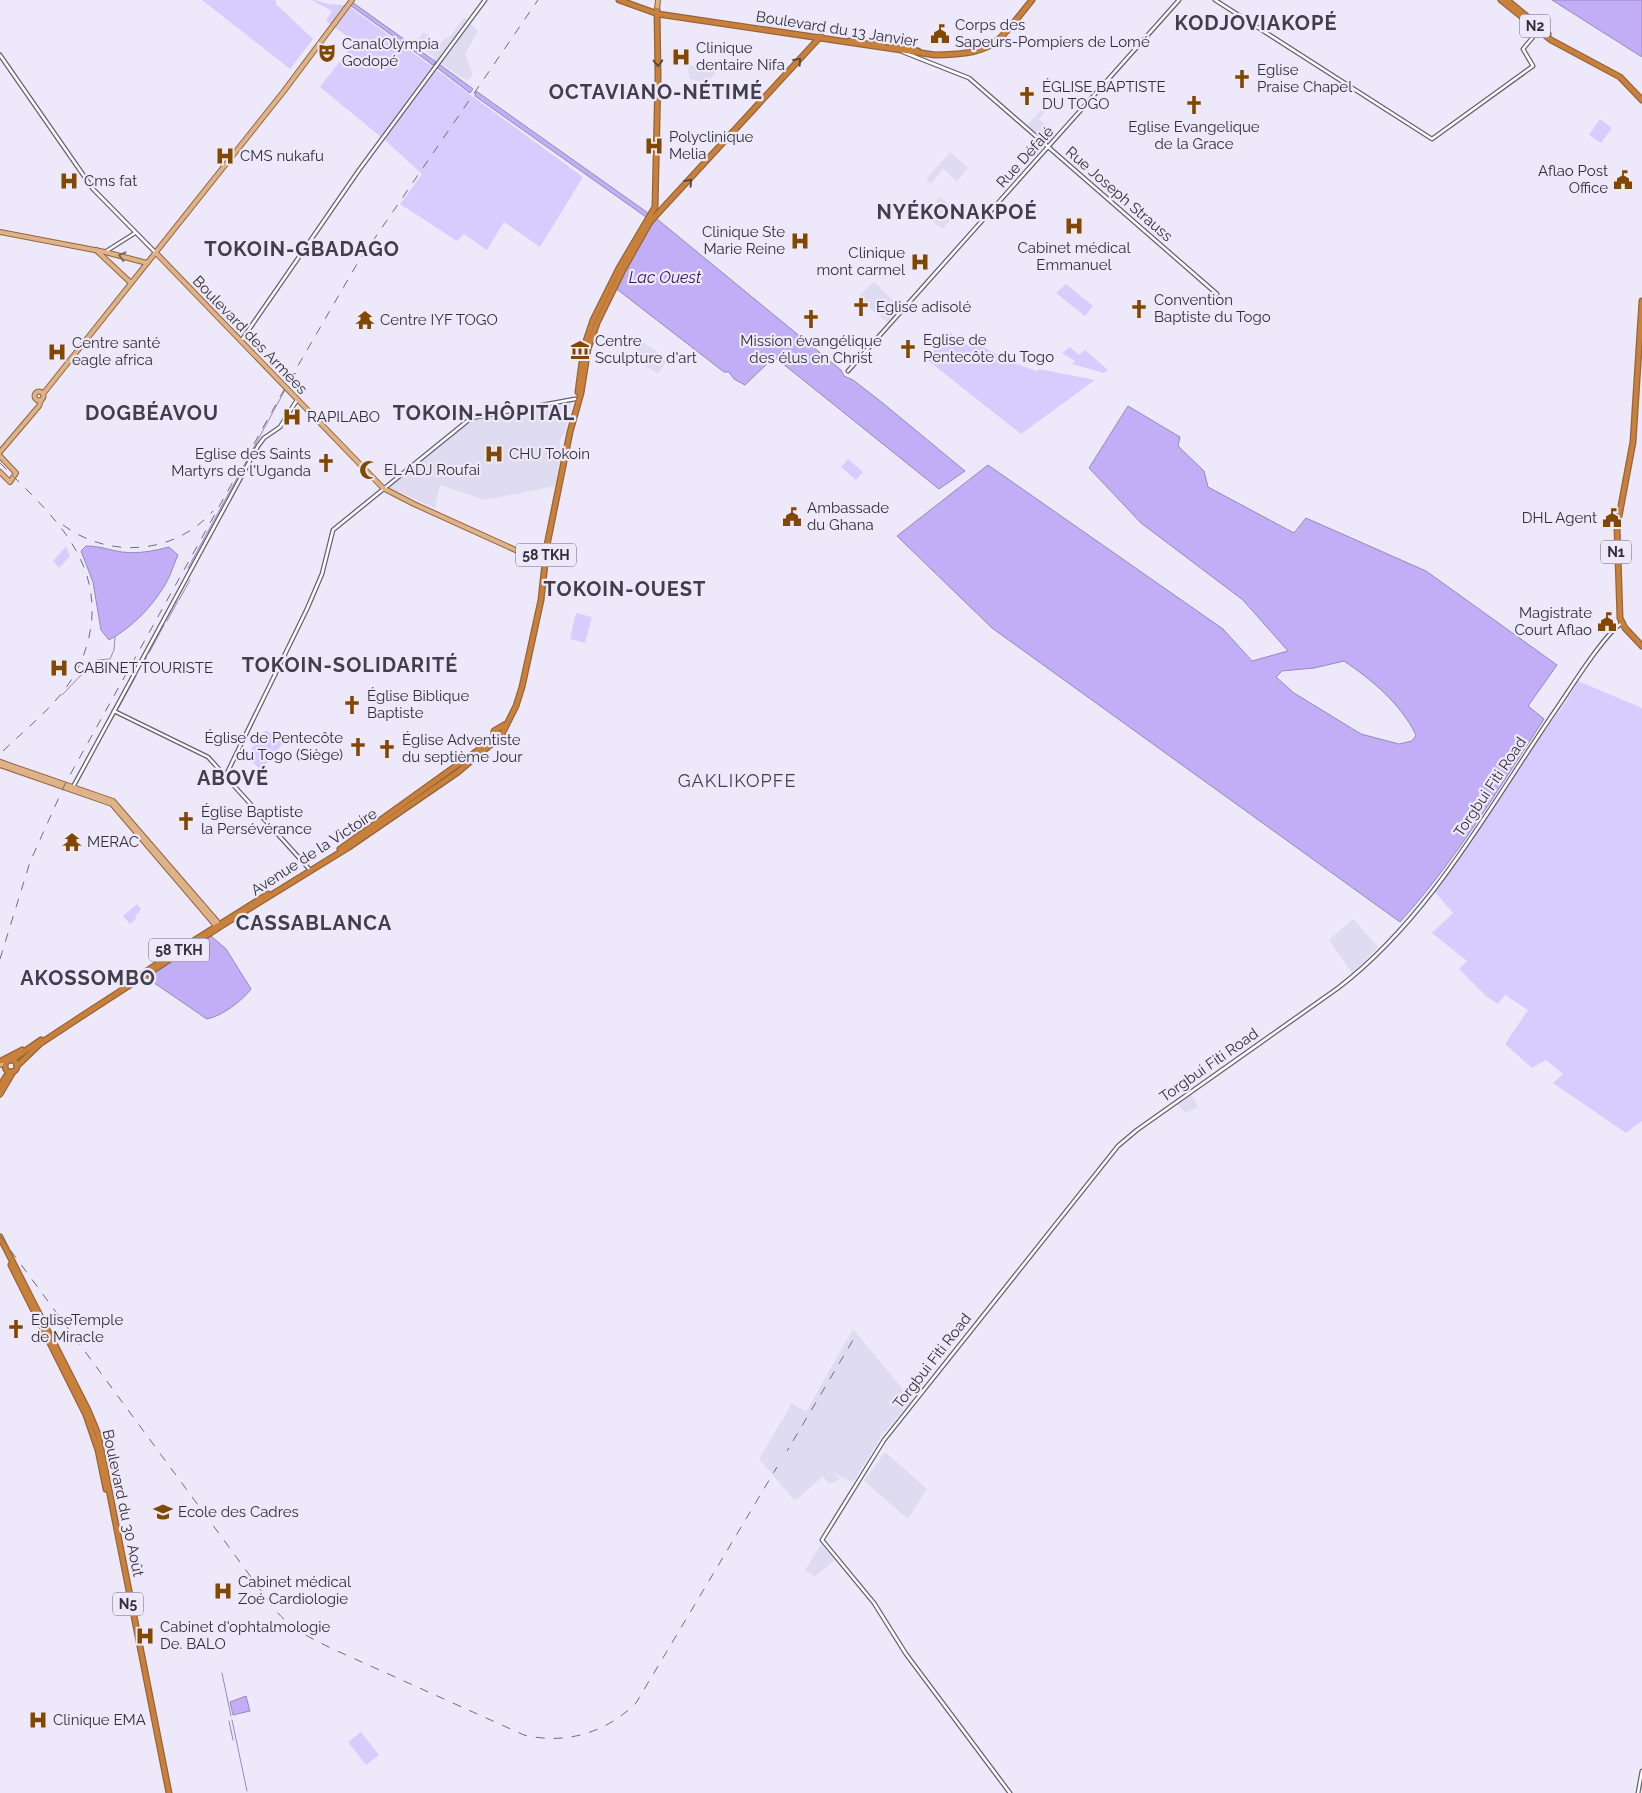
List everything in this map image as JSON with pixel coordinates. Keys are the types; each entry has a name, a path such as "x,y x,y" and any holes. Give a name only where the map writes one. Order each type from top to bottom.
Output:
{"highway":[{"name":"Boulevard du 13 Janvier","path":"618,0 657,12 928,52 970,50 985,46 996,40 1028,0"},
{"name":"Boulevard du 13 Janvier","path":"627,0 657,12"},
{"name":"Boulevard du 13 Janvier","path":"820,37 903,52 940,55 964,54 986,49 1000,39 1032,0"},
{"name":"N2","path":"1500,0 1540,29"},
{"name":"N2","path":"1506,0 1551,40 1571,48"},
{"path":"653,215 656,191 657,12"},
{"path":"642,231 653,215 820,37"},
{"path":"1571,48 1620,76 1642,96"},
{"path":"1571,48 1620,77 1642,100"},
{"name":"58 TKH","path":"576,399 581,393 583,369 594,330 642,231"},
{"name":"58 TKH","path":"543,562 579,389 584,348 590,328 642,231"},
{"name":"N1","path":"1622,623 1618,588 1617,527 1632,451 1642,301"},
{"name":"Avenue de la Victoire","path":"4,1062 310,870 475,755 496,737 494,731 500,731 513,712 522,687 541,600 543,562"},
{"path":"1622,623 1642,646"},
{"name":"Avenue de la Victoire","path":"13,1070 41,1043 218,926"},
{"path":"4,1062 30,1047"},
{"path":"4,1062 5,1068 13,1070"},
{"path":"4,1062 13,1070"},
{"path":"0,1086 13,1070"},
{"path":"0,1094 13,1070"},
{"name":"Boulevard du 30 Août","path":"0,1237 77,1394 98,1450 168,1793"},
{"name":"Boulevard du 30 Août","path":"0,1243 77,1394"}],"main road":[{"path":"657,12 658,0"},
{"path":"0,472 10,482 16,473 0,454 37,408 41,393 156,253 350,2"},
{"path":"0,232 96,250 146,263"},
{"path":"96,250 131,283"},
{"name":"Boulevard des Armées","path":"156,253 384,488 414,504 543,562"},
{"path":"38,400 34,394 41,393"},
{"path":"0,764 115,802 218,926"}],"street":[{"path":"241,342 356,174 485,0"},
{"name":"Rue Défalé","path":"848,371 1179,0"},
{"path":"1215,0 1432,139 1533,66 1523,49 1540,29"},
{"name":"Rue Joseph Strauss","path":"903,52 969,78 1217,294"},
{"name":"Boulevard des Armées","path":"0,55 93,189 156,253"},
{"path":"102,256 135,232"},
{"path":"226,775 311,600 322,574 333,530 472,418 576,399"},
{"path":"73,788 188,579 190,568 260,443 280,427 297,400"},
{"name":"Torgbui Fiti Road","path":"1010,1793 906,1654 874,1603 822,1540 884,1440 1118,1146 1137,1130 1362,969 1401,932 1453,864 1588,664 1622,623"},
{"path":"114,711 189,746 208,757 310,870"},
{"path":"1638,1793 1642,1771"}],"shaded area":[{"path":"202,0 276,0 276,4 313,39 290,69"},
{"path":"312,0 350,7 583,177 540,247 504,222 487,250 464,234 457,241 400,204 422,174 387,142 320,87 355,42 326,21 332,11"},
{"path":"464,17 478,31 465,54 473,75 467,81 440,63 415,99 426,63 431,64 434,58 415,41 424,32 440,43 452,34"},
{"path":"688,65 716,69 716,72 708,83 689,79"},
{"path":"695,85 709,86 709,100 695,100"},
{"path":"1043,108 1046,111 1039,119 1057,134 1047,144 1026,126"},
{"path":"1600,119 1612,128 1601,143 1589,135"},
{"path":"950,152 968,168 957,181 943,169 931,184 926,179"},
{"path":"940,197 956,212 943,229 923,215"},
{"path":"874,282 901,308 888,323 857,298"},
{"path":"1066,284 1093,306 1085,316 1056,293"},
{"path":"951,333 970,347 976,343 1011,362 1037,371 1039,369 1095,380 1021,434 926,359"},
{"path":"641,341 668,359 658,374 631,356"},
{"path":"1070,347 1079,355 1085,350 1108,370 1104,373 1072,364 1075,361 1062,353"},
{"name":"CHU Tokoin","path":"571,401 566,430 560,440 560,459 555,486 485,500 440,485 435,508 387,487 472,419"},
{"path":"848,459 863,472 856,480 841,467"},
{"path":"66,546 70,556 59,568 53,561"},
{"path":"576,613 592,617 585,643 570,639"},
{"path":"1578,681 1642,708 1642,1121 1626,1133 1553,1083 1563,1074 1546,1060 1532,1068 1505,1044 1528,1010 1505,995 1498,1004 1487,997 1459,969 1467,961 1432,933 1453,913 1434,891 1565,703"},
{"path":"266,730 283,743 261,770 246,756"},
{"path":"137,904 141,909 135,917 136,919 130,924 123,916"},
{"path":"1353,919 1378,947 1352,973 1329,940"},
{"path":"1191,1094 1198,1107 1186,1113 1177,1104"},
{"path":"853,1329 912,1400 880,1437 853,1482 831,1472 840,1479 829,1484 823,1476 795,1501 759,1459 792,1403 806,1412"},
{"path":"885,1452 927,1489 908,1519 864,1481"},
{"path":"821,1544 835,1560 814,1577 805,1570"},
{"path":"361,1732 379,1755 366,1765 348,1742"}],"water":[{"path":"1552,0 1642,0 1642,57"},
{"path":"352,2 436,62 433,65 350,5"},
{"path":"439,64 473,89 470,93 436,67"},
{"path":"476,91 648,213 646,217 475,96"},
{"name":"Lac Ouest","path":"657,219 841,370 844,376 853,380 879,400 965,471 939,489 777,359 771,360 745,385 734,379 729,372 724,372 618,290 618,285 643,235"},
{"path":"1128,406 1180,437 1178,446 1204,471 1208,487 1294,533 1306,518 1426,571 1557,665 1528,706 1544,719 1458,849 1400,922 992,628 897,536 988,465 1223,629 1252,661 1288,651 1243,600 1141,523 1089,468","holes":["1344,661 1385,694 1402,713 1416,735 1412,741 1399,744 1361,734 1294,693 1276,677 1282,671 1314,668"]},
{"path":"86,546 134,553 169,547 178,555 168,580 158,596 132,624 109,640 101,630 93,582 81,551"},
{"path":"211,936 226,949 251,989 231,1007 219,1015 207,1019 147,978"},
{"path":"246,1696 250,1711 233,1715 230,1702"}],"waterway":[{"path":"188,568 285,390"},
{"path":"179,600 190,580"},
{"path":"167,621 178,601"},
{"path":"149,653 164,625"},
{"path":"62,695 86,670 94,667 97,660 110,659 114,650 115,637"},
{"path":"143,664 147,656"},
{"path":"118,709 136,676"},
{"path":"110,723 115,714"},
{"path":"0,759 15,765"},
{"path":"47,776 56,779"},
{"path":"222,1673 231,1716"},
{"path":"232,1720 247,1791"},
{"path":"229,1721 233,1740"}],"railway":[{"path":"0,959 30,862 65,784 285,388 357,264 538,0"},
{"path":"0,463 49,513 75,549 85,569 90,590 92,614 90,634 84,654 71,681 34,723 0,754"},
{"path":"63,525 81,536 100,543 120,547 141,547 161,544 180,537 197,526 213,511"},
{"path":"0,1236 282,1618 303,1634 327,1646 524,1735 539,1738 555,1738 584,1734 612,1722 636,1703 777,1467"},
{"path":"793,1441 856,1335"}],"place":[{"name":"Corps des Sapeurs-Pompiers de Lomé","path":"940,34"},
{"name":"CanalOlympia Godopé","path":"327,53"},
{"name":"Clinique dentaire Nifa","path":"681,57"},
{"name":"Eglise Praise Chapel","path":"1242,79"},
{"name":"ÉGLISE BAPTISTE DU TOGO","path":"1027,96"},
{"name":"Eglise Evangelique de la Grace","path":"1194,105"},
{"name":"Polyclinique Melia","path":"654,146"},
{"name":"CMS nukafu","path":"225,156"},
{"name":"Aflao Post Office","path":"1623,180"},
{"name":"Cms fat","path":"69,181"},
{"name":"Cabinet médical Emmanuel","path":"1074,226"},
{"name":"Clinique Ste Marie Reine","path":"800,241"},
{"name":"Clinique mont carmel","path":"920,262"},
{"name":"Eglise adisolé","path":"861,307"},
{"name":"Convention Baptiste du Togo","path":"1139,309"},
{"name":"Mission évangélique des élus en Christ","path":"811,319"},
{"name":"Centre IYF TOGO","path":"365,320"},
{"name":"Eglise de Pentecôte du Togo","path":"908,349"},
{"name":"Centre Sculpture d'art","path":"580,350"},
{"name":"Centre santé eagle africa","path":"57,352"},
{"name":"RAPILABO","path":"292,417"},
{"name":"CHU Tokoin","path":"494,454"},
{"name":"Eglise des Saints Martyrs de l'Uganda","path":"326,463"},
{"name":"EL ADJ Roufai","path":"369,470"},
{"name":"Ambassade du Ghana","path":"792,517"},
{"name":"DHL Agent","path":"1612,518"},
{"name":"Magistrate Court Aflao","path":"1607,622"},
{"name":"CABINET TOURISTE","path":"59,668"},
{"name":"Église Biblique Baptiste","path":"352,705"},
{"name":"Église de Pentecôte du Togo (Siège)","path":"358,747"},
{"name":"Église Adventiste du septième Jour","path":"387,749"},
{"name":"Église Baptiste la Persévérance","path":"186,821"},
{"name":"MERAC","path":"72,842"},
{"name":"EgliseTemple de Miracle","path":"16,1329"},
{"name":"Ecole des Cadres","path":"163,1512"},
{"name":"Cabinet médical Zoé Cardiologie","path":"223,1591"},
{"name":"Cabinet d'ophtalmologie De. BALO","path":"145,1636"},
{"name":"Clinique EMA","path":"38,1720"}],"district":[{"name":"KODJOVIAKOPÉ","path":"1256,23"},
{"name":"OCTAVIANO-NÉTIMÉ","path":"656,92"},
{"name":"NYÉKONAKPOÉ","path":"957,212"},
{"name":"TOKOIN-GBADAGO","path":"302,249"},
{"name":"DOGBÉAVOU","path":"152,413"},
{"name":"TOKOIN-HÔPITAL","path":"484,413"},
{"name":"TOKOIN-OUEST","path":"625,589"},
{"name":"TOKOIN-SOLIDARITÉ","path":"350,665"},
{"name":"ABOVÉ","path":"233,778"},
{"name":"GAKLIKOPFE","path":"737,781"},
{"name":"CASSABLANCA","path":"314,923"},
{"name":"AKOSSOMBO","path":"88,978"}]}
